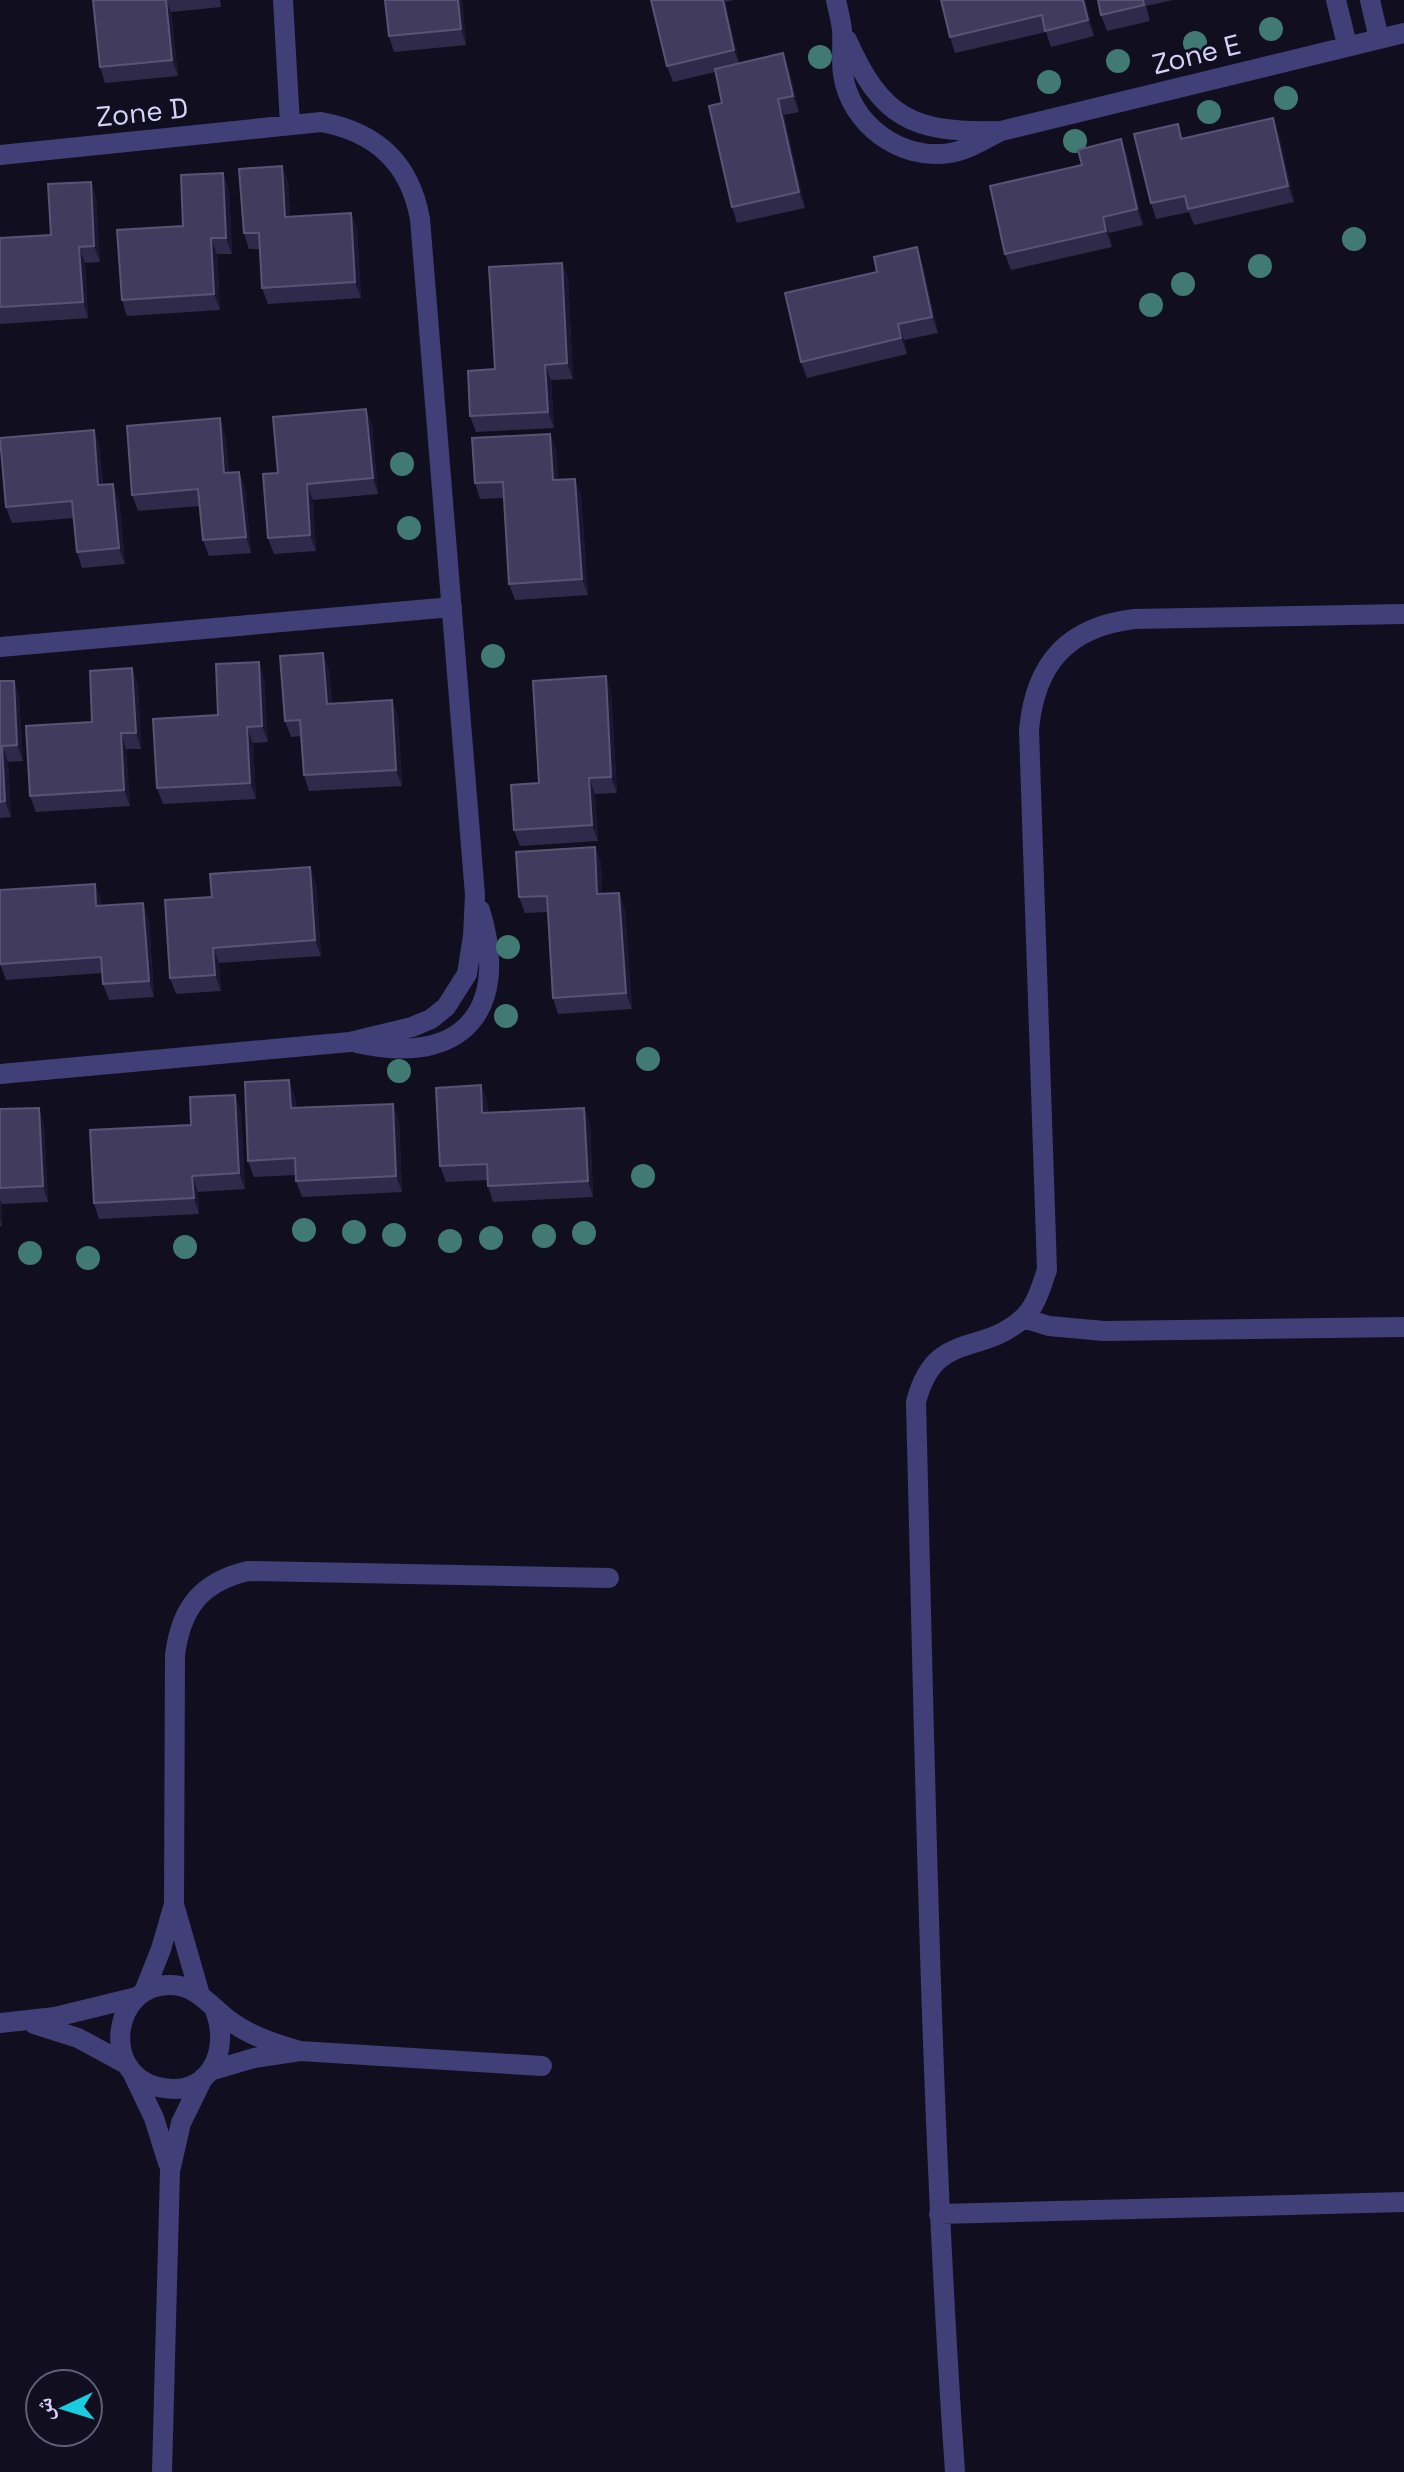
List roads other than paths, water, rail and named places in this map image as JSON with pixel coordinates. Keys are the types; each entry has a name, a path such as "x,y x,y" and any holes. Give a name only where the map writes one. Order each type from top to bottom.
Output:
{"street":[{"path":"283,0 290,124"},
{"path":"836,0 842,29 843,73 848,91 855,109 882,137 898,146 935,155 954,153 1001,131"},
{"path":"1336,0 1347,45"},
{"path":"1370,0 1379,39"},
{"path":"842,29 865,79 879,97 896,111 936,129 1001,131"},
{"name":"Zone E","path":"1001,131 1404,33"},
{"name":"Zone D","path":"0,155 321,122 344,126 369,137 384,150 409,180 417,199 420,219 452,607"},
{"path":"0,647 452,607 475,895 467,974 446,1007 431,1019 412,1027 350,1042 0,1074"},
{"path":"955,2472 939,2214 916,1402 920,1385 940,1358 967,1343 1002,1333 1023,1318 1039,1296 1047,1270 1029,730 1037,686 1049,664 1066,645 1086,631 1109,622 1404,614"},
{"path":"350,1042 394,1049 433,1046 463,1031 475,1018 490,985 490,967 488,939 475,895"},
{"path":"1023,1318 1076,1330 1404,1327"},
{"path":"170,2171 154,2118 121,2051 121,2022 127,2008 140,1995 161,1949 174,1904 175,1655 184,1615 195,1599 227,1576 248,1571 609,1578"},
{"path":"174,1904 200,1995"},
{"path":"0,2023 27,2022 82,2012 172,1985 200,1995 215,2010 255,2036 300,2051"},
{"path":"162,2472 170,2171 181,2123 206,2075 219,2058 221,2025 215,2010"},
{"path":"27,2022 78,2038 128,2067 152,2086 165,2089 191,2085 206,2075 254,2058 300,2051 542,2066"},
{"path":"939,2214 1404,2202"}]}
